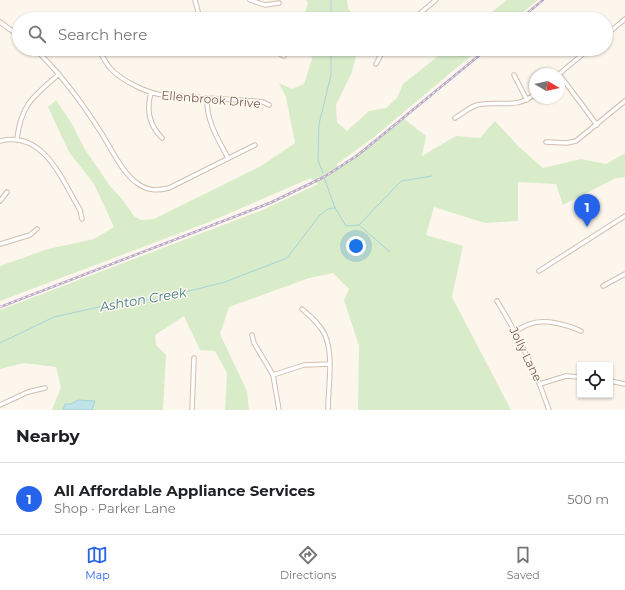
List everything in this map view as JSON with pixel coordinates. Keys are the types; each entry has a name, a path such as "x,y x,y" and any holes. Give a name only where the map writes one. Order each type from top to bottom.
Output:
{"street":[{"path":"195,0 198,12"},
{"path":"250,0 265,5 279,2"},
{"path":"421,12 436,0"},
{"path":"613,29 625,20"},
{"path":"0,22 12,31"},
{"path":"42,56 59,74 85,108 128,175 145,188 159,190 169,188 255,145"},
{"name":"Ellenbrook Drive","path":"102,56 105,62 115,72 151,93 263,102 269,105"},
{"path":"376,64 380,56"},
{"path":"565,69 581,56"},
{"path":"17,139 18,124 25,107 59,74"},
{"path":"455,118 475,106 487,104 514,104 527,100 514,74"},
{"path":"565,82 597,125"},
{"path":"151,93 148,105 149,117 154,128 162,138"},
{"path":"207,98 207,110 210,123 228,158"},
{"path":"546,142 567,143 576,141 625,101"},
{"path":"0,141 17,139 32,144 46,156 80,210 82,219"},
{"path":"0,201 6,192"},
{"path":"539,271 625,216"},
{"path":"0,244 30,235 37,229"},
{"path":"603,286 625,274"},
{"name":"Jolly Lane","path":"497,300 516,331 540,384 549,410"},
{"path":"302,309 314,320 324,334 328,348 328,410"},
{"path":"516,331 531,323 539,322 572,327 581,331"},
{"path":"252,335 254,342 272,375 279,410"},
{"path":"192,410 194,358"},
{"path":"272,375 304,365 329,364"},
{"path":"540,384 566,376 577,377"},
{"path":"613,382 625,384"},
{"path":"0,405 28,392 45,388"}],"green space":[{"path":"306,0 347,0 348,8 351,12 305,12 308,3"},
{"path":"507,0 538,0 523,12 492,12"},
{"path":"311,56 356,56 352,72 336,105 337,122 347,131 369,111 386,108 397,98 403,84 438,56 471,56 374,137 337,164 338,168 403,118 426,136 422,156 456,136 480,138 495,121 519,147 543,168 581,159 606,164 625,153 625,177 616,178 563,205 556,184 518,182 518,221 485,223 434,207 426,235 463,246 452,297 511,410 358,410 359,346 344,300 349,289 333,273 309,278 229,307 220,334 247,391 249,410 225,410 227,373 215,351 200,350 184,316 155,335 156,345 166,355 163,410 52,410 61,387 56,367 24,363 0,369 0,310 265,209 318,184 311,178 209,222 0,301 0,266 48,249 94,239 114,227 94,184 69,152 48,107 56,100 72,124 84,148 110,186 122,199 134,216 141,220 154,219 261,166 295,143 286,97 279,83 292,89 304,84 312,59"}],"water":[{"path":"78,400 95,401 92,410 63,410 65,404 71,404"}],"waterway":[{"path":"331,0 331,12"},
{"path":"323,173 318,160 319,124 331,75 331,56"},
{"path":"360,224 401,181 432,176"},
{"path":"324,177 335,208 346,226 359,225 390,252"},
{"name":"Ashton Creek","path":"0,343 54,317 121,302 157,299 225,282 287,258 319,216 328,209 335,208"}],"railway":[{"path":"528,12 543,0"},
{"path":"0,307 270,203 324,177 358,155 478,56"}],"place":[{"name":"All Affordable Appliance Services","path":"587,227"}]}
